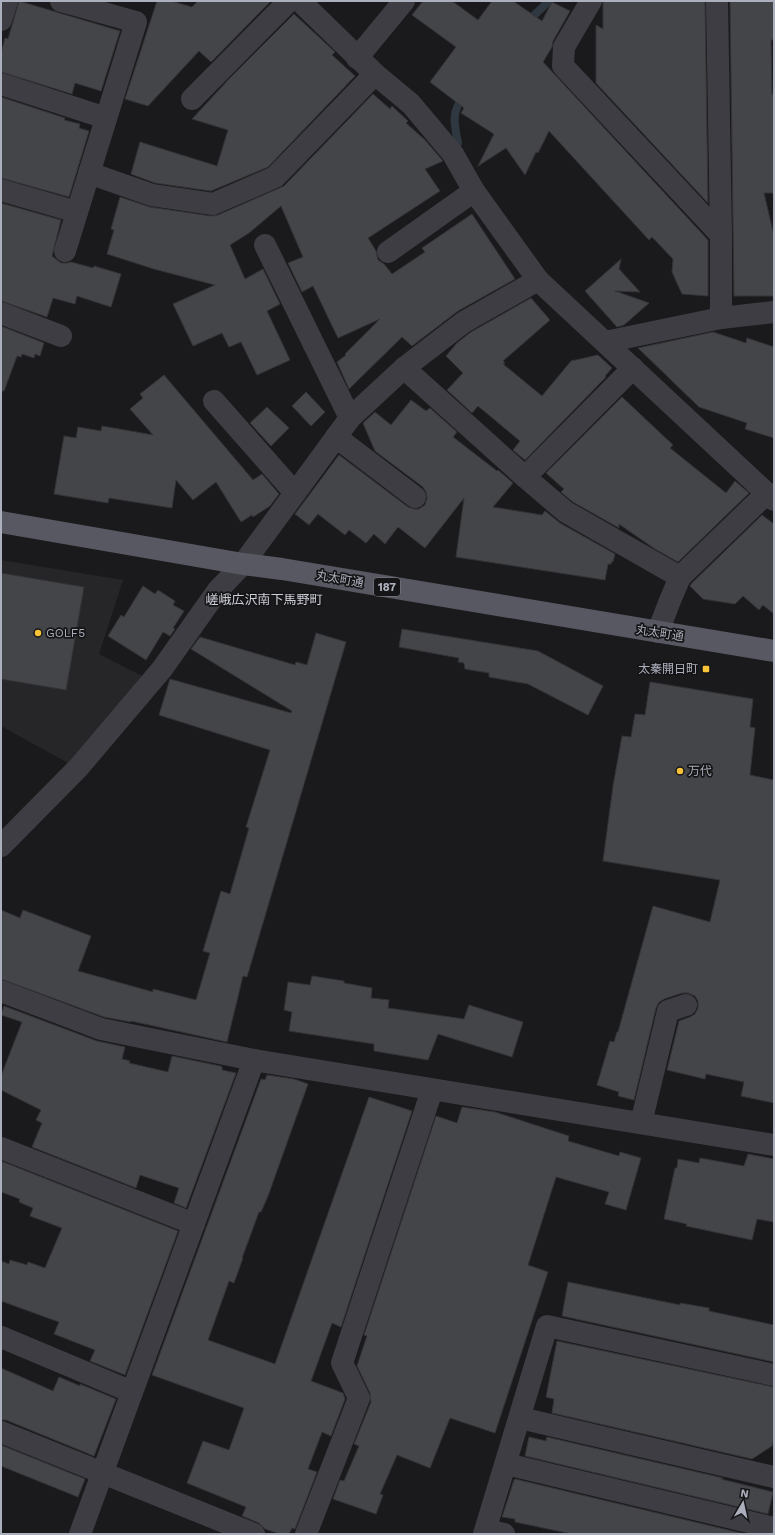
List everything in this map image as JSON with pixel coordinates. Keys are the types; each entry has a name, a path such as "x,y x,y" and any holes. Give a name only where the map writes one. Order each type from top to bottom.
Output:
{"main road":[{"name":"丸太町通","path":"1,522 242,564 282,569 774,651"}],"street":[{"path":"1,20 7,1"},
{"path":"61,1 136,22 65,251"},
{"path":"192,99 289,1"},
{"path":"300,1 375,74 411,104 453,154 474,191 538,280 770,496 680,577 658,632"},
{"path":"358,58 404,1"},
{"path":"591,1 564,47 563,66 721,235"},
{"path":"716,1 721,235 721,318"},
{"path":"89,173 152,196 213,204 275,177 375,74"},
{"path":"1,84 106,118"},
{"path":"1,190 77,212"},
{"path":"388,252 474,191"},
{"path":"265,245 350,418"},
{"path":"1,846 78,768 162,669 218,590 242,564 350,418 404,368 464,322 538,280"},
{"path":"1,312 61,336"},
{"path":"605,342 721,318 774,312"},
{"path":"404,368 524,477 566,512 680,577"},
{"path":"524,477 633,368"},
{"path":"214,401 295,493"},
{"path":"336,437 415,498"},
{"path":"1,991 101,1029 254,1060 774,1145"},
{"path":"641,1123 668,1011 686,1005"},
{"path":"80,1534 254,1060"},
{"path":"306,1534 359,1398 342,1363 432,1090"},
{"path":"1,1148 194,1224"},
{"path":"491,1533 506,1464 547,1326 774,1375"},
{"path":"1,1337 132,1392"},
{"path":"520,1418 774,1478"},
{"path":"1,1432 254,1534"},
{"path":"506,1464 774,1528"}],"shaded area":[{"path":"1,560 123,580 99,654 146,678 68,763 1,726"}],"building":[{"path":"19,1 120,31 101,91 75,83 72,94 1,72 1,53 5,38 8,39"},
{"path":"157,1 171,1 192,7 198,1 271,1 211,62 199,51 148,106 125,99"},
{"path":"423,1 452,1 478,20 492,1 513,1 542,21 552,2 570,11 543,62 708,240 708,296 682,294 672,272 673,259 652,237 649,240 549,131 538,153 536,152 525,175 506,148 478,166 494,134 461,113 464,108 430,82 456,47 412,15"},
{"path":"603,1 705,1 708,203 596,83 596,25 603,29"},
{"path":"730,1 774,1 774,40 771,40 772,94 774,94 774,193 764,193 774,236 774,296 734,296"},
{"path":"294,14 335,52 332,55 355,76 268,167 211,191 155,183 131,174 140,142 217,166 228,130 192,119 229,79"},
{"path":"373,94 390,109 392,106 408,121 406,123 425,140 443,161 425,169 440,191 368,238 376,251 378,260 384,264 392,274 425,252 422,248 472,214 515,279 458,311 412,346 402,337 349,389 337,362 346,355 345,354 380,319 338,338 313,286 302,292 288,263 303,257 281,206 249,233 230,245 245,279 263,269 280,304 267,311 290,360 257,375 241,342 229,347 222,333 193,346 173,304 215,285 154,269 107,254 114,230 111,229 120,197 150,207 211,216 218,215 284,186"},
{"path":"1,97 65,118 64,120 80,124 79,128 89,131 69,197 1,178"},
{"path":"1,203 61,220 52,256 61,263 71,262 93,268 94,266 121,274 111,307 77,296 75,304 53,298 47,317 1,301"},
{"path":"621,259 619,269 640,292 615,291 649,303 624,325 617,327 585,291"},
{"path":"531,298 550,320 503,361 505,363 503,364 542,396 571,361 598,355 612,368 605,376 606,377 525,460 513,450 520,441 478,406 472,413 447,390 463,373 446,356 457,343 471,332"},
{"path":"1,326 44,343 40,356 35,354 34,358 22,354 21,357 17,356 4,391 1,391"},
{"path":"713,332 746,343 747,338 774,347 774,438 745,429 747,423 699,407 638,348"},
{"path":"164,375 253,480 262,474 279,494 270,506 253,517 252,515 241,522 216,482 193,500 176,480 172,508 109,498 108,503 54,494 64,436 76,438 78,427 101,431 102,426 153,435 130,409 143,398 140,394"},
{"path":"306,392 325,412 311,426 292,406"},
{"path":"622,397 673,445 670,448 726,493 735,481 749,493 678,562 655,549 619,524 619,528 573,502 561,492 564,489 546,473"},
{"path":"411,400 426,411 430,408 457,432 453,437 513,483 493,507 542,515 545,511 560,523 615,554 613,562 612,561 611,564 608,564 605,580 456,557 464,498 425,548 398,527 385,544 374,534 366,543 349,530 345,535 318,514 309,525 295,514 339,455 408,507 419,509 425,505 427,498 423,487 375,451 363,423 375,412 391,425"},
{"path":"267,407 289,428 271,446 250,423"},
{"path":"762,515 774,524 774,614 763,605 759,610 743,596 735,604 703,599 690,586 691,584"},
{"name":"GOLF5","path":"1,573 84,587 66,690 1,679"},
{"path":"143,586 155,594 158,590 175,601 173,605 184,611 173,628 175,629 170,636 163,632 146,660 108,636 121,615 124,617"},
{"path":"402,629 538,651 603,686 588,715 528,684 489,677 489,673 465,669 464,663 458,662 459,658 399,647"},
{"path":"316,633 346,642 247,977 243,976 227,1042 131,1021 104,1017 1,979 1,910 20,918 23,910 91,936 78,971 153,992 153,989 196,1000 210,953 203,951 221,891 230,894 249,828 246,827 270,750 159,715 170,679 291,713 292,711 191,649 200,637 295,665 296,662 307,665"},
{"path":"650,682 753,699 750,727 755,728 750,775 774,780 774,1103 741,1096 744,1082 706,1074 705,1079 667,1070 679,1021 695,1014 698,1008 698,1001 695,996 688,993 682,993 659,1002 656,1008 634,1100 618,1096 619,1092 597,1085 610,1041 614,1042 618,1032 653,906 710,922 720,880 603,861 613,786 622,736 631,737 635,714 645,715"},
{"path":"312,976 344,981 344,983 372,988 371,998 389,1000 388,1008 464,1019 469,1005 523,1022 512,1057 438,1034 428,1060 374,1051 374,1044 289,1031 292,1012 284,1010 288,982 310,985"},
{"path":"4,1006 97,1041 125,1047 122,1059 130,1061 129,1063 168,1072 172,1056 220,1066 222,1067 222,1070 236,1073 186,1208 174,1203 179,1188 140,1175 136,1188 32,1147 42,1123 36,1120 41,1110 1,1090 1,1076 22,1022 1,1015"},
{"path":"267,1075 294,1079 308,1084 268,1196 261,1212 259,1212 234,1283 229,1281 208,1340 275,1364 369,1097 412,1111 341,1327 332,1323 311,1381 343,1393 345,1399 331,1436 322,1432 308,1469 317,1472 295,1529 292,1528 289,1534 280,1534 265,1529 259,1523 242,1516 246,1507 187,1483 203,1441 229,1450 244,1408 152,1375 261,1079 265,1080"},
{"path":"462,1107 495,1112 569,1136 568,1141 619,1156 620,1152 641,1158 626,1210 605,1204 609,1192 556,1177 528,1265 548,1272 495,1433 450,1418 430,1468 397,1455 380,1494 383,1495 376,1514 333,1499 340,1480 344,1481 359,1446 354,1444 371,1402 370,1393 357,1366 367,1336 364,1335 436,1116 457,1123"},
{"path":"748,1154 774,1159 774,1222 757,1219 752,1240 686,1226 687,1224 664,1219 678,1159 699,1163 700,1158 744,1166"},
{"path":"1,1161 178,1231 125,1375 90,1361 95,1350 54,1334 59,1322 1,1301 1,1261 9,1264 10,1260 27,1265 28,1262 45,1268 62,1228 30,1216 33,1208 19,1202 20,1199 1,1192"},
{"path":"568,1282 680,1305 680,1303 709,1308 709,1311 774,1325 774,1362 562,1316"},
{"path":"557,1341 774,1387 774,1438 772,1446 752,1459 552,1413 554,1399 546,1397"},
{"path":"1,1368 53,1391 59,1377 116,1399 94,1456 6,1420 1,1420"},
{"path":"529,1437 546,1441 547,1437 723,1478 721,1479 773,1492 768,1514 525,1456"},
{"path":"1,1445 85,1479 78,1497 1,1466"},
{"path":"515,1479 745,1534 572,1534 515,1522 515,1519 502,1517"}],"waterway":[{"path":"526,23 549,1"},
{"path":"458,143 455,129 455,113 464,96"}],"place":[{"name":"GOLF5","path":"38,633"},
{"name":"太秦開日町","path":"706,669"},
{"name":"万代","path":"680,771"}],"district":[{"name":"嵯峨広沢南下馬野町","path":"264,599"}]}
